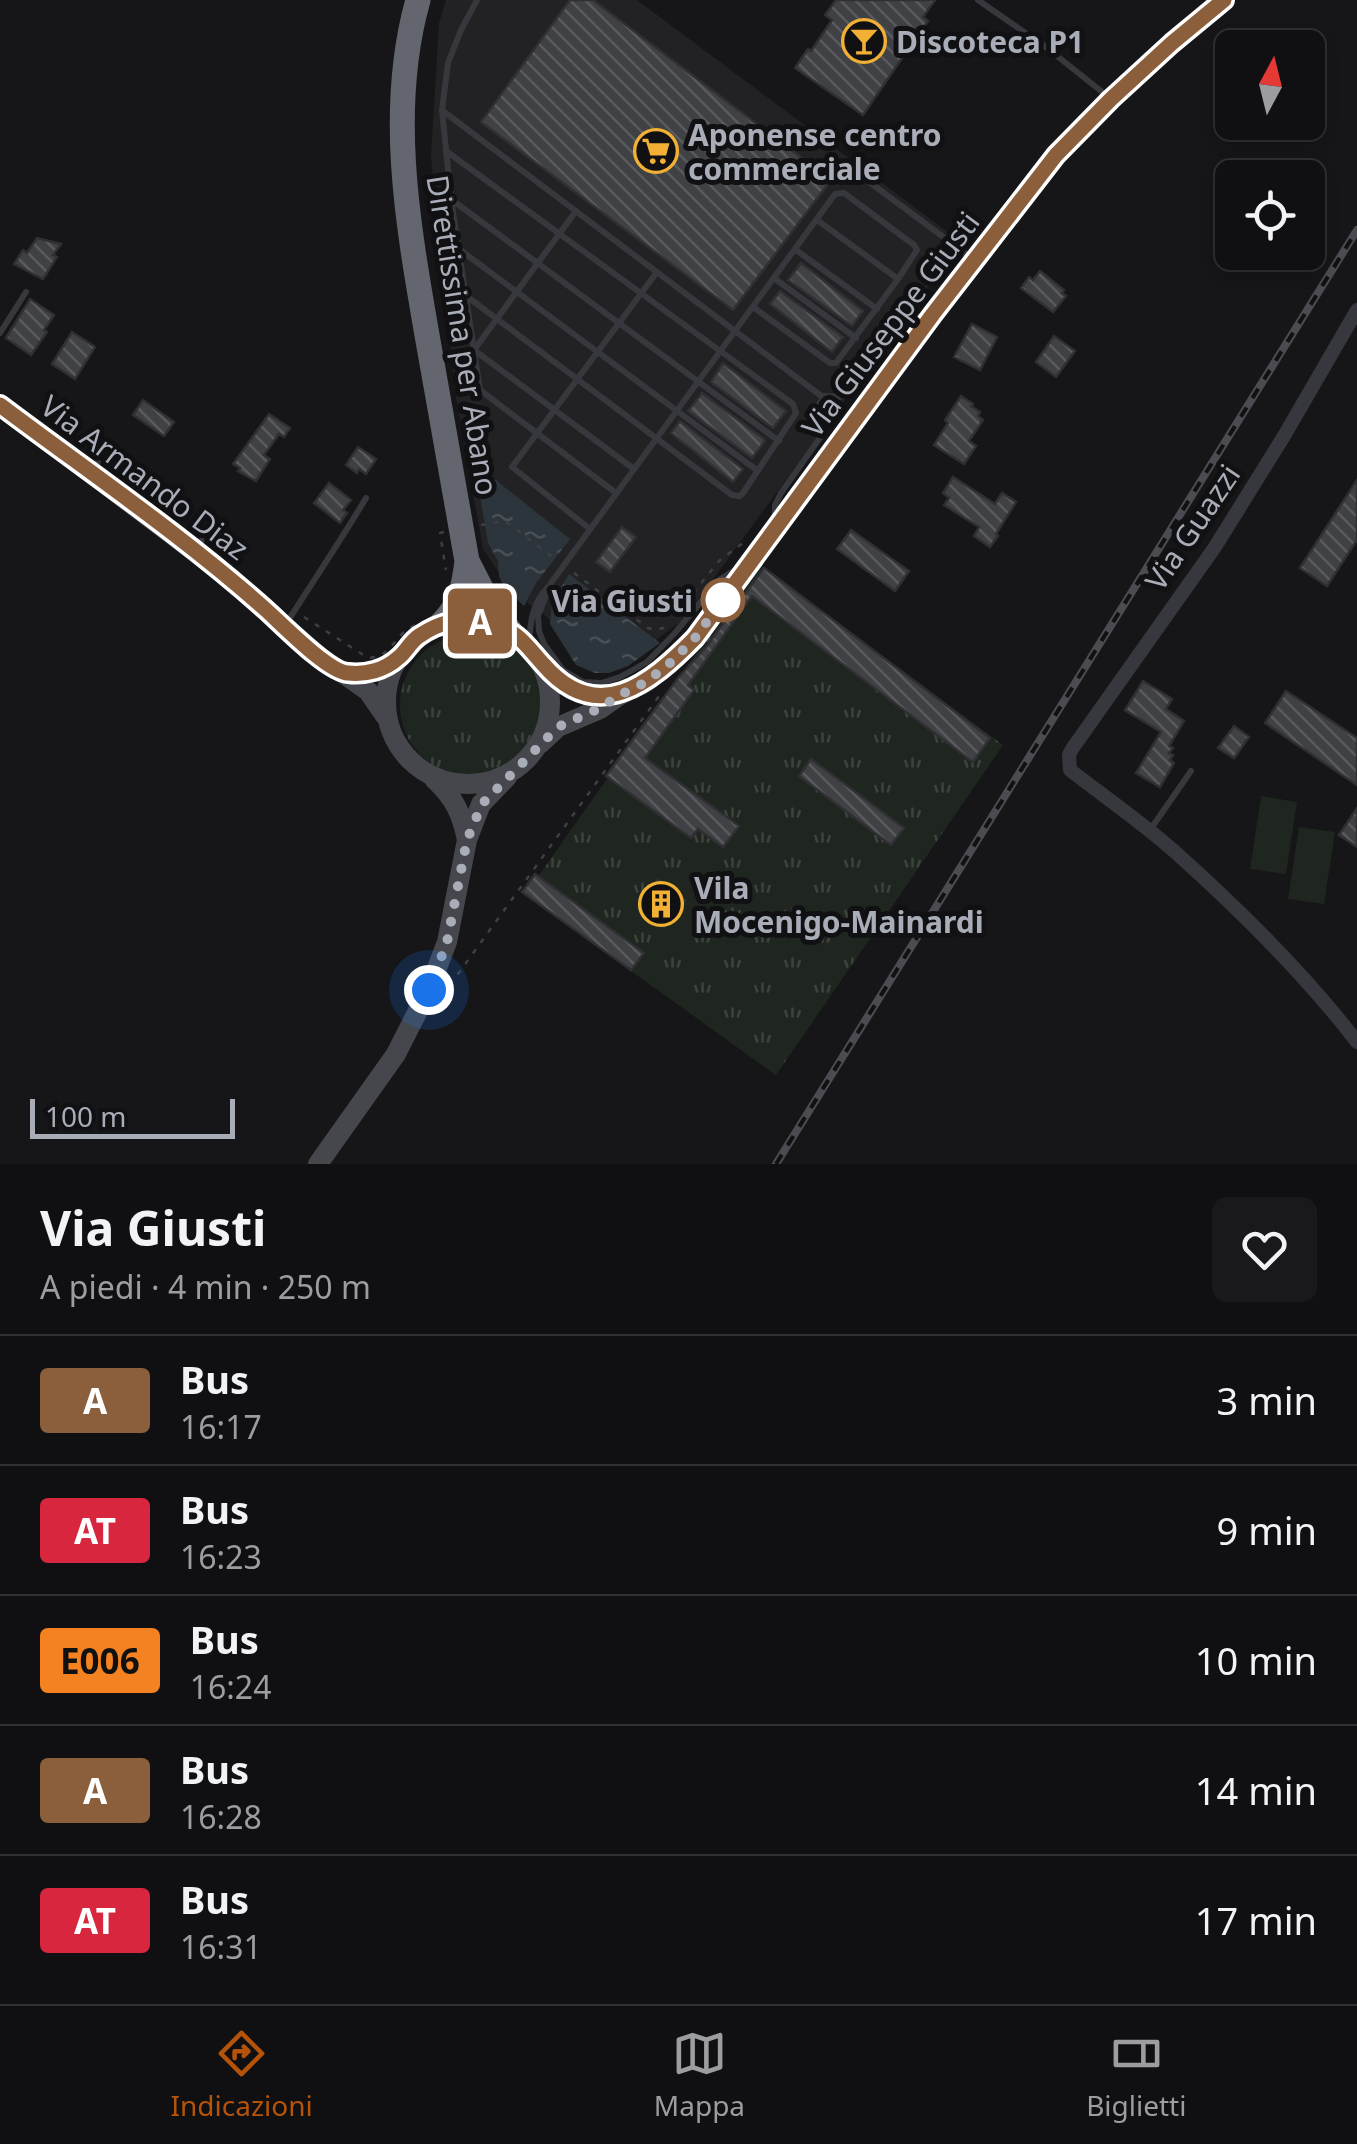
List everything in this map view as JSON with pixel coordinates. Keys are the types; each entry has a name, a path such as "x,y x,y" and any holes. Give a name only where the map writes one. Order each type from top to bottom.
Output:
{"highway":[{"name":"Direttissima per Abano","path":"418,0 402,116 405,184 416,274 467,562 457,605 433,622"},
{"name":"Direttissima per Abano","path":"467,562 492,610 527,646"}],"street":[{"name":"Via Giuseppe Giusti","path":"540,744 558,727 646,682 695,638 933,314 1056,155 1111,99 1224,0"},
{"name":"Via Guazzi","path":"1149,831 1070,770 1069,755 1214,547 1357,310"},
{"name":"Via Armando Diaz","path":"0,406 290,619 320,658 368,692 387,719"},
{"path":"345,674 372,672 397,659 433,622 465,619 488,622 527,646 560,682 579,693 620,695"},
{"path":"428,775 455,784 484,784 522,766 540,744 550,718 550,690 527,646"},
{"path":"397,659 385,698 395,741 409,760 458,806 467,840"},
{"path":"318,1164 396,1054 429,990 447,942 467,840 482,804 510,774"},
{"path":"1149,831 1282,954 1357,1042"}],"lane":[{"path":"477,0 448,63 442,110 451,199 480,390 616,493"},
{"path":"978,0 1111,99"},
{"path":"442,110 824,398"},
{"path":"446,151 795,408 795,416 740,496 732,495 465,295"},
{"path":"853,170 974,260"},
{"path":"527,646 532,612 540,595 835,194 844,193 917,250 836,363 830,363 753,307"},
{"path":"451,199 779,441"},
{"path":"474,350 576,211"},
{"path":"817,220 898,280"},
{"path":"458,248 758,471"},
{"path":"796,250 877,309"},
{"path":"590,529 514,470 515,463 657,272"},
{"path":"774,278 856,338"},
{"path":"0,333 26,292"},
{"path":"775,531 775,504 824,432 819,404 825,396 852,393 908,318 933,314"},
{"path":"474,350 634,469"},
{"path":"90,472 106,450"},
{"path":"290,619 366,498"},
{"path":"194,551 210,529"},
{"path":"551,583 538,616 544,644 563,670 583,682 601,683 647,662 719,580 756,556"},
{"path":"1149,831 1191,770"}],"path":[{"path":"485,524 505,521 551,556"},
{"path":"440,532 448,579"},
{"path":"568,568 640,623 656,630"},
{"path":"290,619 368,658 379,658 405,630 433,622"},
{"path":"445,992 665,688"}],"shaded area":[{"path":"446,0 637,0 961,242 683,620 641,651 570,642 544,614 512,593 483,549 455,391 431,157 439,23"}],"green space":[{"path":"759,564 1003,745 776,1075 525,895"},
{"path":"471,634 498,639 521,655 537,678 542,705 537,732 521,755 498,771 471,776 444,771 421,755 405,732 400,705 405,678 421,655 444,639"},
{"path":"1261,796 1297,802 1286,874 1250,869"},
{"path":"1299,827 1335,832 1324,904 1288,899"}],"water":[{"path":"488,474 570,539 536,583 524,606 504,587 498,561 488,543 478,483"},
{"path":"569,574 660,643 628,666 609,673 595,673 576,665 550,624 552,603"}],"building":[{"name":"Aponense centro commerciale","path":"570,0 593,0 831,180 733,310 481,122"},
{"path":"836,0 935,0 923,17 928,21 918,36 930,44 924,53 911,45 863,115 795,68 832,20 825,15"},
{"path":"37,238 61,244 43,279 14,264"},
{"path":"801,263 863,311 852,326 788,280"},
{"path":"1040,271 1066,296 1053,312 1021,288"},
{"path":"780,291 843,337 832,352 770,304"},
{"path":"30,299 54,315 31,355 6,338"},
{"path":"972,324 997,337 980,370 954,357"},
{"path":"72,332 95,347 75,379 52,364"},
{"path":"1054,336 1075,351 1056,377 1036,362"},
{"path":"723,363 786,411 773,428 711,382"},
{"path":"702,393 764,439 752,458 688,411"},
{"path":"961,396 973,404 983,420 969,441 976,446 964,464 934,445"},
{"path":"143,400 174,422 164,436 133,415"},
{"path":"269,414 290,428 284,437 279,434 264,455 270,459 256,481 233,464"},
{"path":"680,421 743,469 733,482 671,433"},
{"path":"358,447 376,459 366,474 346,465"},
{"path":"953,477 995,504 1002,493 1016,502 990,547 974,536 979,527 944,505 949,498 943,493"},
{"path":"1357,480 1357,540 1327,586 1300,568"},
{"path":"329,483 351,500 340,523 314,503"},
{"path":"622,527 636,537 610,572 596,562"},
{"path":"851,530 909,571 895,591 837,549"},
{"path":"764,568 990,738 973,762 752,596 688,685 694,690 645,758 739,826 723,847 698,829 691,838 606,776"},
{"path":"1143,681 1172,699 1166,709 1184,721 1169,746 1173,748 1169,753 1174,763 1160,787 1136,773 1161,732 1125,710"},
{"path":"1286,691 1357,738 1357,785 1265,723"},
{"path":"1234,726 1249,737 1234,758 1218,748"},
{"path":"811,759 904,828 891,845 799,776"},
{"path":"1357,808 1357,847 1339,835"},
{"path":"535,874 644,953 631,970 522,892"},
{"name":"Vila Mocenigo-Mainardi","path":"658,880 685,901 664,927 638,907"}],"railway":[{"path":"776,1164 1357,230"}],"bus line":[{"name":"A","path":"0,405 236,583 298,639 345,674 382,668 397,659 416,638 441,624 465,619 488,622 510,631 529,646 560,682 579,693 620,695 646,682 695,638 933,314 1056,155 1111,99 1224,0"}],"place":[{"name":"Discoteca P1","path":"864,41"},
{"name":"Aponense centro commerciale","path":"656,151"},
{"name":"Via Giusti","path":"723,600"},
{"name":"Vila Mocenigo-Mainardi","path":"661,904"}],"route":[{"path":"429,990 447,942 467,840 482,804 558,727 646,682 669,664 695,638 723,600"}]}
